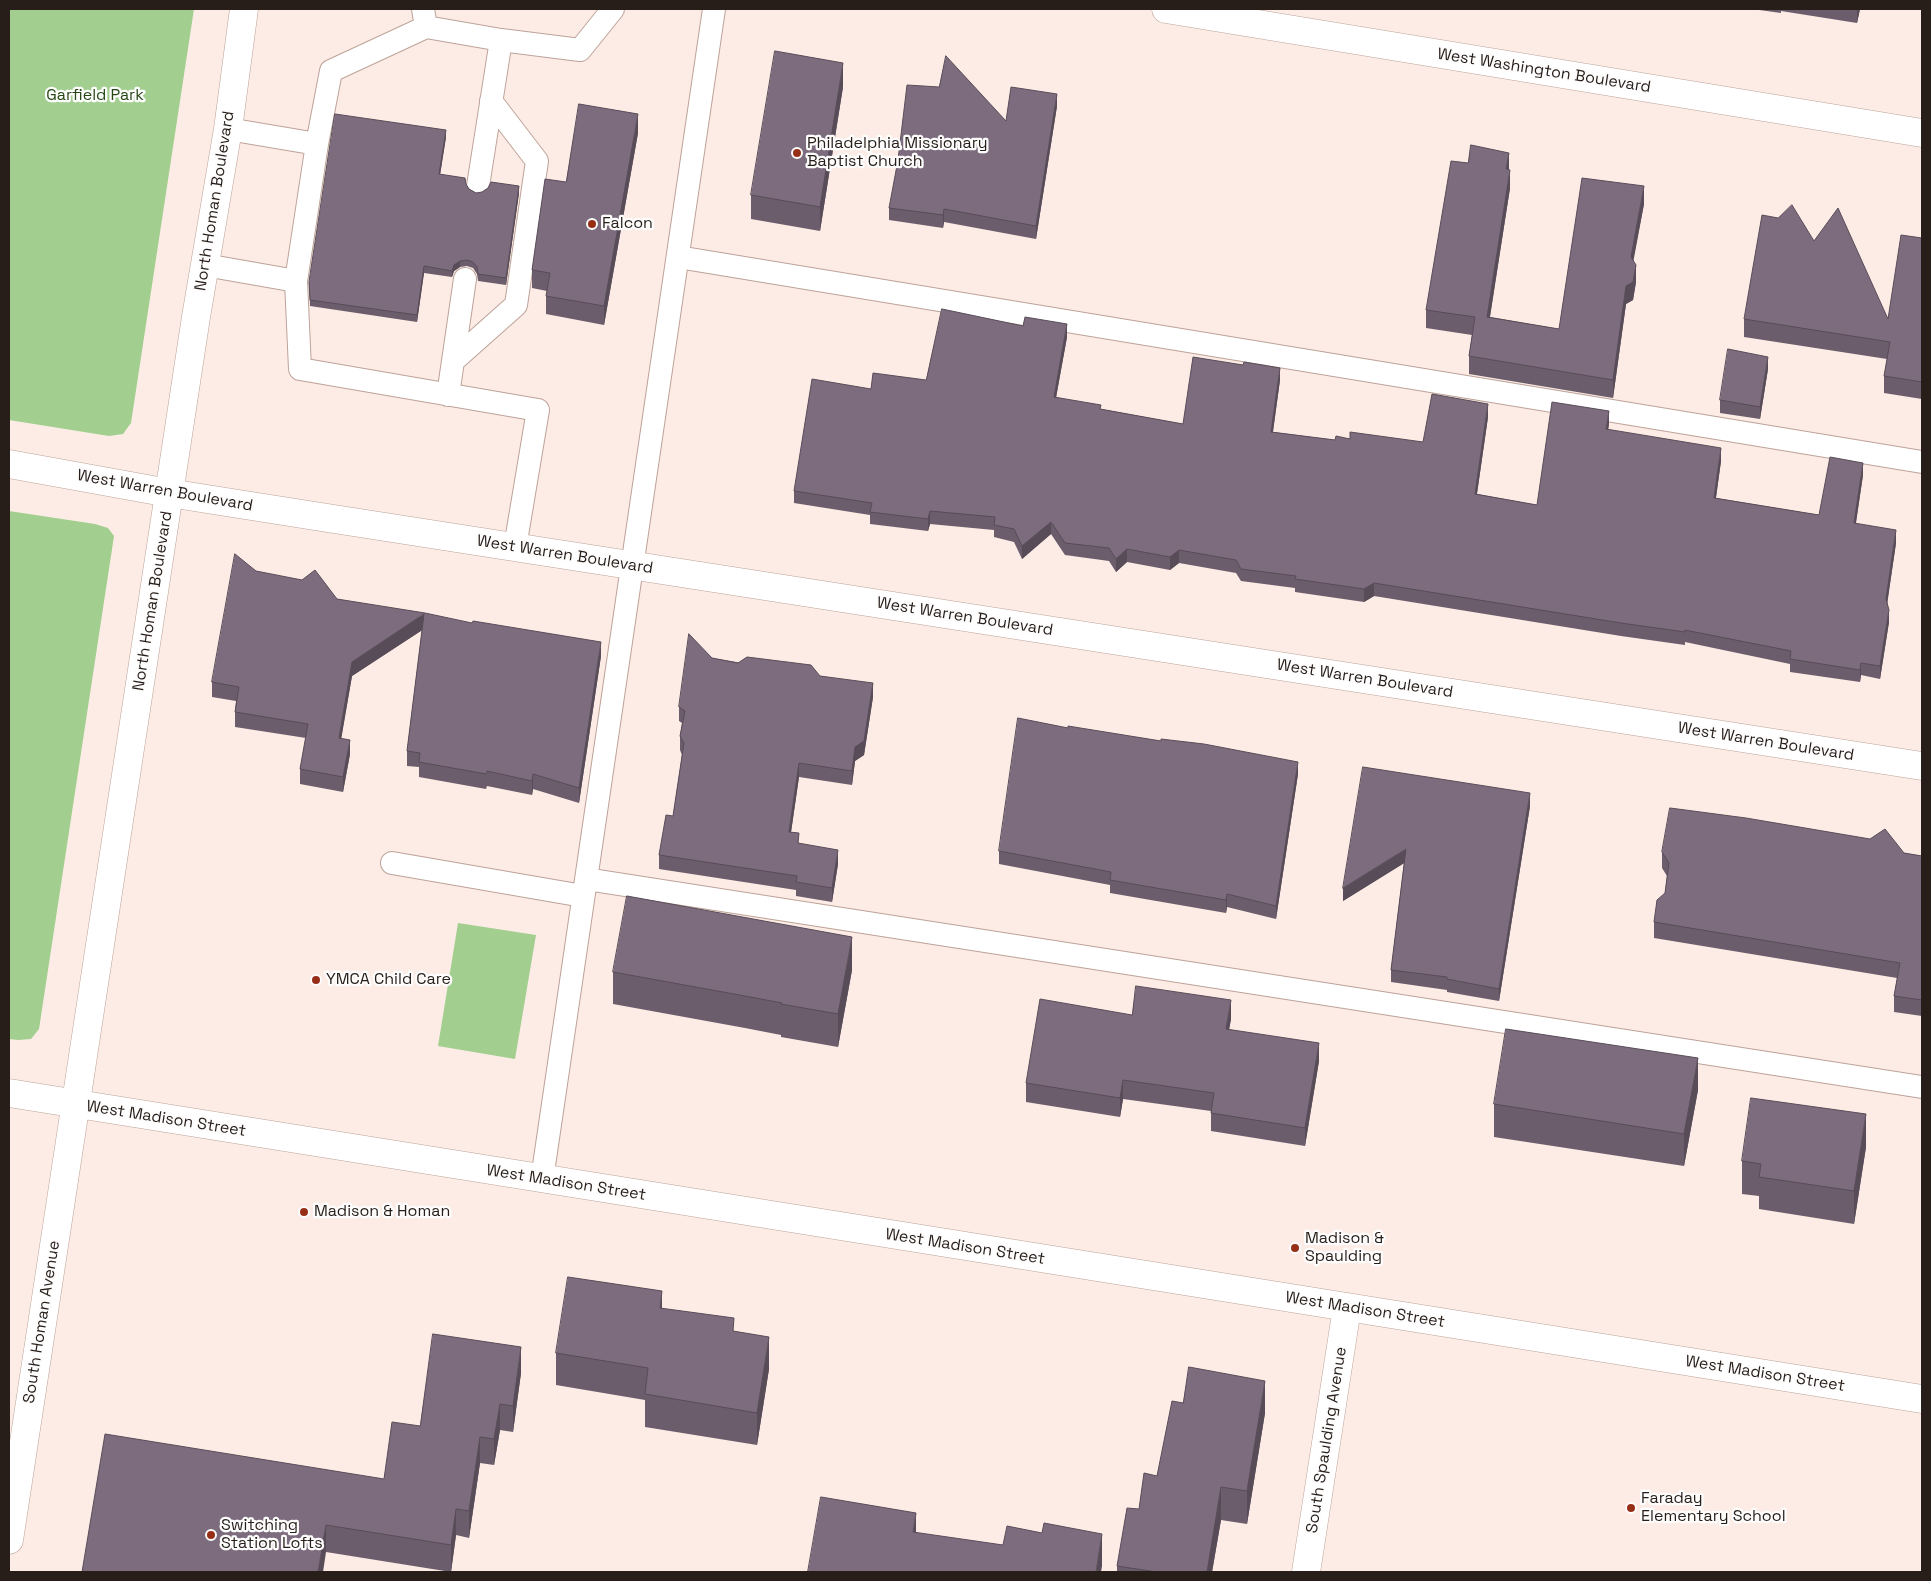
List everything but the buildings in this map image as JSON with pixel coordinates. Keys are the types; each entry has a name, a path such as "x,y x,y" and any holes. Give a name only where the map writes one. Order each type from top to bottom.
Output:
{"street":[{"name":"North Homan Boulevard","path":"75,1104 196,318 228,129 244,9"},
{"name":"West Washington Boulevard","path":"1166,9 1922,134"},
{"name":"West Warren Boulevard","path":"9,464 170,493 1922,766"},
{"name":"West Madison Street","path":"9,1093 1922,1399"},
{"name":"South Homan Avenue","path":"9,1540 75,1104"},
{"name":"South Spaulding Avenue","path":"1306,1572 1347,1308"}],"lane":[{"path":"515,547 538,410 300,369 296,281 310,237 319,178 317,144 331,71 425,18 501,40 580,50 613,9"},
{"path":"542,1179 714,9"},
{"path":"478,186 501,40"},
{"path":"453,361 516,306 537,161 491,101"},
{"path":"228,129 317,144"},
{"path":"678,257 1922,462"},
{"path":"205,265 296,281"},
{"path":"448,396 464,279"},
{"path":"392,863 585,888 1922,1087"}],"green space":[{"name":"Garfield Park","path":"9,9 194,9 131,423 123,434 109,436 9,420"},
{"path":"9,511 95,524 108,528 114,536 39,1029 31,1039 18,1040 9,1039"},
{"path":"458,923 536,935 515,1059 438,1046"}],"place":[{"name":"Philadelphia Missionary Baptist Church","path":"797,153"},
{"name":"Falcon","path":"592,224"},
{"name":"YMCA Child Care","path":"316,980"},
{"name":"Madison & Homan","path":"304,1212"},
{"name":"Madison & Spaulding","path":"1295,1248"},
{"name":"Faraday Elementary School","path":"1631,1508"},
{"name":"Switching Station Lofts","path":"211,1535"}]}
